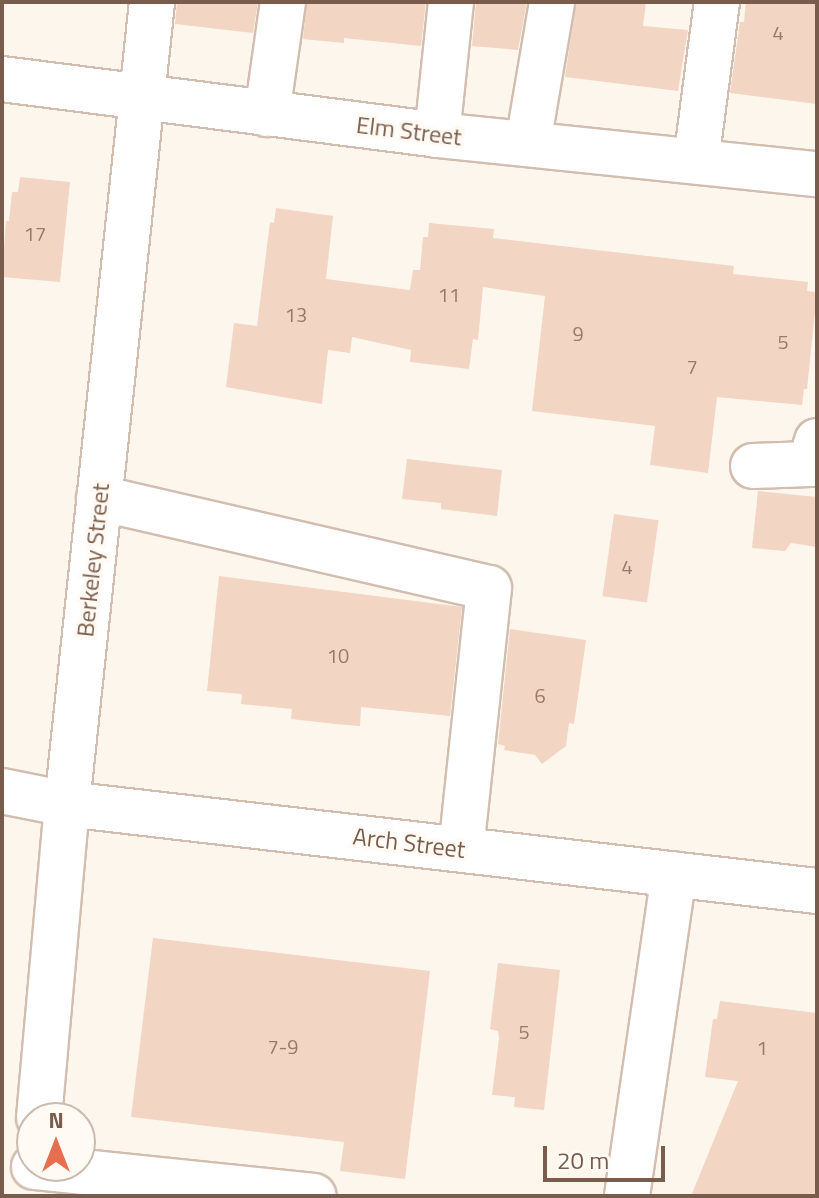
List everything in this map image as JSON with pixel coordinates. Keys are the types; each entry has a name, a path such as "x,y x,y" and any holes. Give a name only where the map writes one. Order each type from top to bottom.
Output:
{"street":[{"name":"Berkeley Street","path":"40,1102 67,804 152,2"},
{"path":"267,114 283,2"},
{"path":"437,135 451,2"},
{"path":"528,143 552,2"},
{"path":"696,161 717,2"},
{"name":"Elm Street","path":"2,79 437,135 817,174"},
{"path":"753,466 810,464 817,441"},
{"path":"99,498 489,588 461,849"},
{"name":"Arch Street","path":"2,791 67,804 817,891"},
{"path":"627,1196 674,874"},
{"path":"96,1180 314,1196"}],"building":[{"path":"177,2 258,2 253,33 175,24"},
{"path":"307,2 426,2 421,46 344,38 344,43 303,39"},
{"path":"476,2 527,2 518,50 472,46"},
{"path":"576,2 646,2 643,26 688,30 678,91 565,77"},
{"path":"746,2 817,2 817,104 730,93 740,22 744,22"},
{"path":"20,177 70,182 60,282 2,277 6,221 9,221 12,192 18,192"},
{"path":"276,208 333,216 326,279 410,290 413,270 420,270 423,237 428,237 429,223 494,229 493,238 734,266 733,274 808,282 807,291 817,292 807,389 804,389 802,405 717,397 708,473 650,465 655,426 532,411 545,296 483,287 478,340 473,339 469,369 410,362 411,350 352,337 350,353 328,350 322,404 226,387 234,323 257,326 270,222 274,223"},
{"path":"407,459 502,470 497,516 441,509 441,503 402,499"},
{"path":"758,491 817,497 817,547 791,543 785,551 752,548"},
{"path":"614,514 659,520 647,602 602,596"},
{"path":"219,576 462,607 450,716 361,707 360,726 335,724 291,719 292,709 241,704 242,694 207,691"},
{"path":"510,629 586,640 574,724 569,723 566,746 542,764 535,755 504,750 505,746 498,744"},
{"path":"153,938 430,971 405,1179 340,1171 344,1142 131,1117"},
{"path":"498,963 560,970 544,1110 514,1107 515,1097 492,1095 499,1038 498,1031 490,1029"},
{"path":"720,1001 817,1013 817,1196 691,1196 738,1081 705,1077 713,1019 717,1019"}]}
